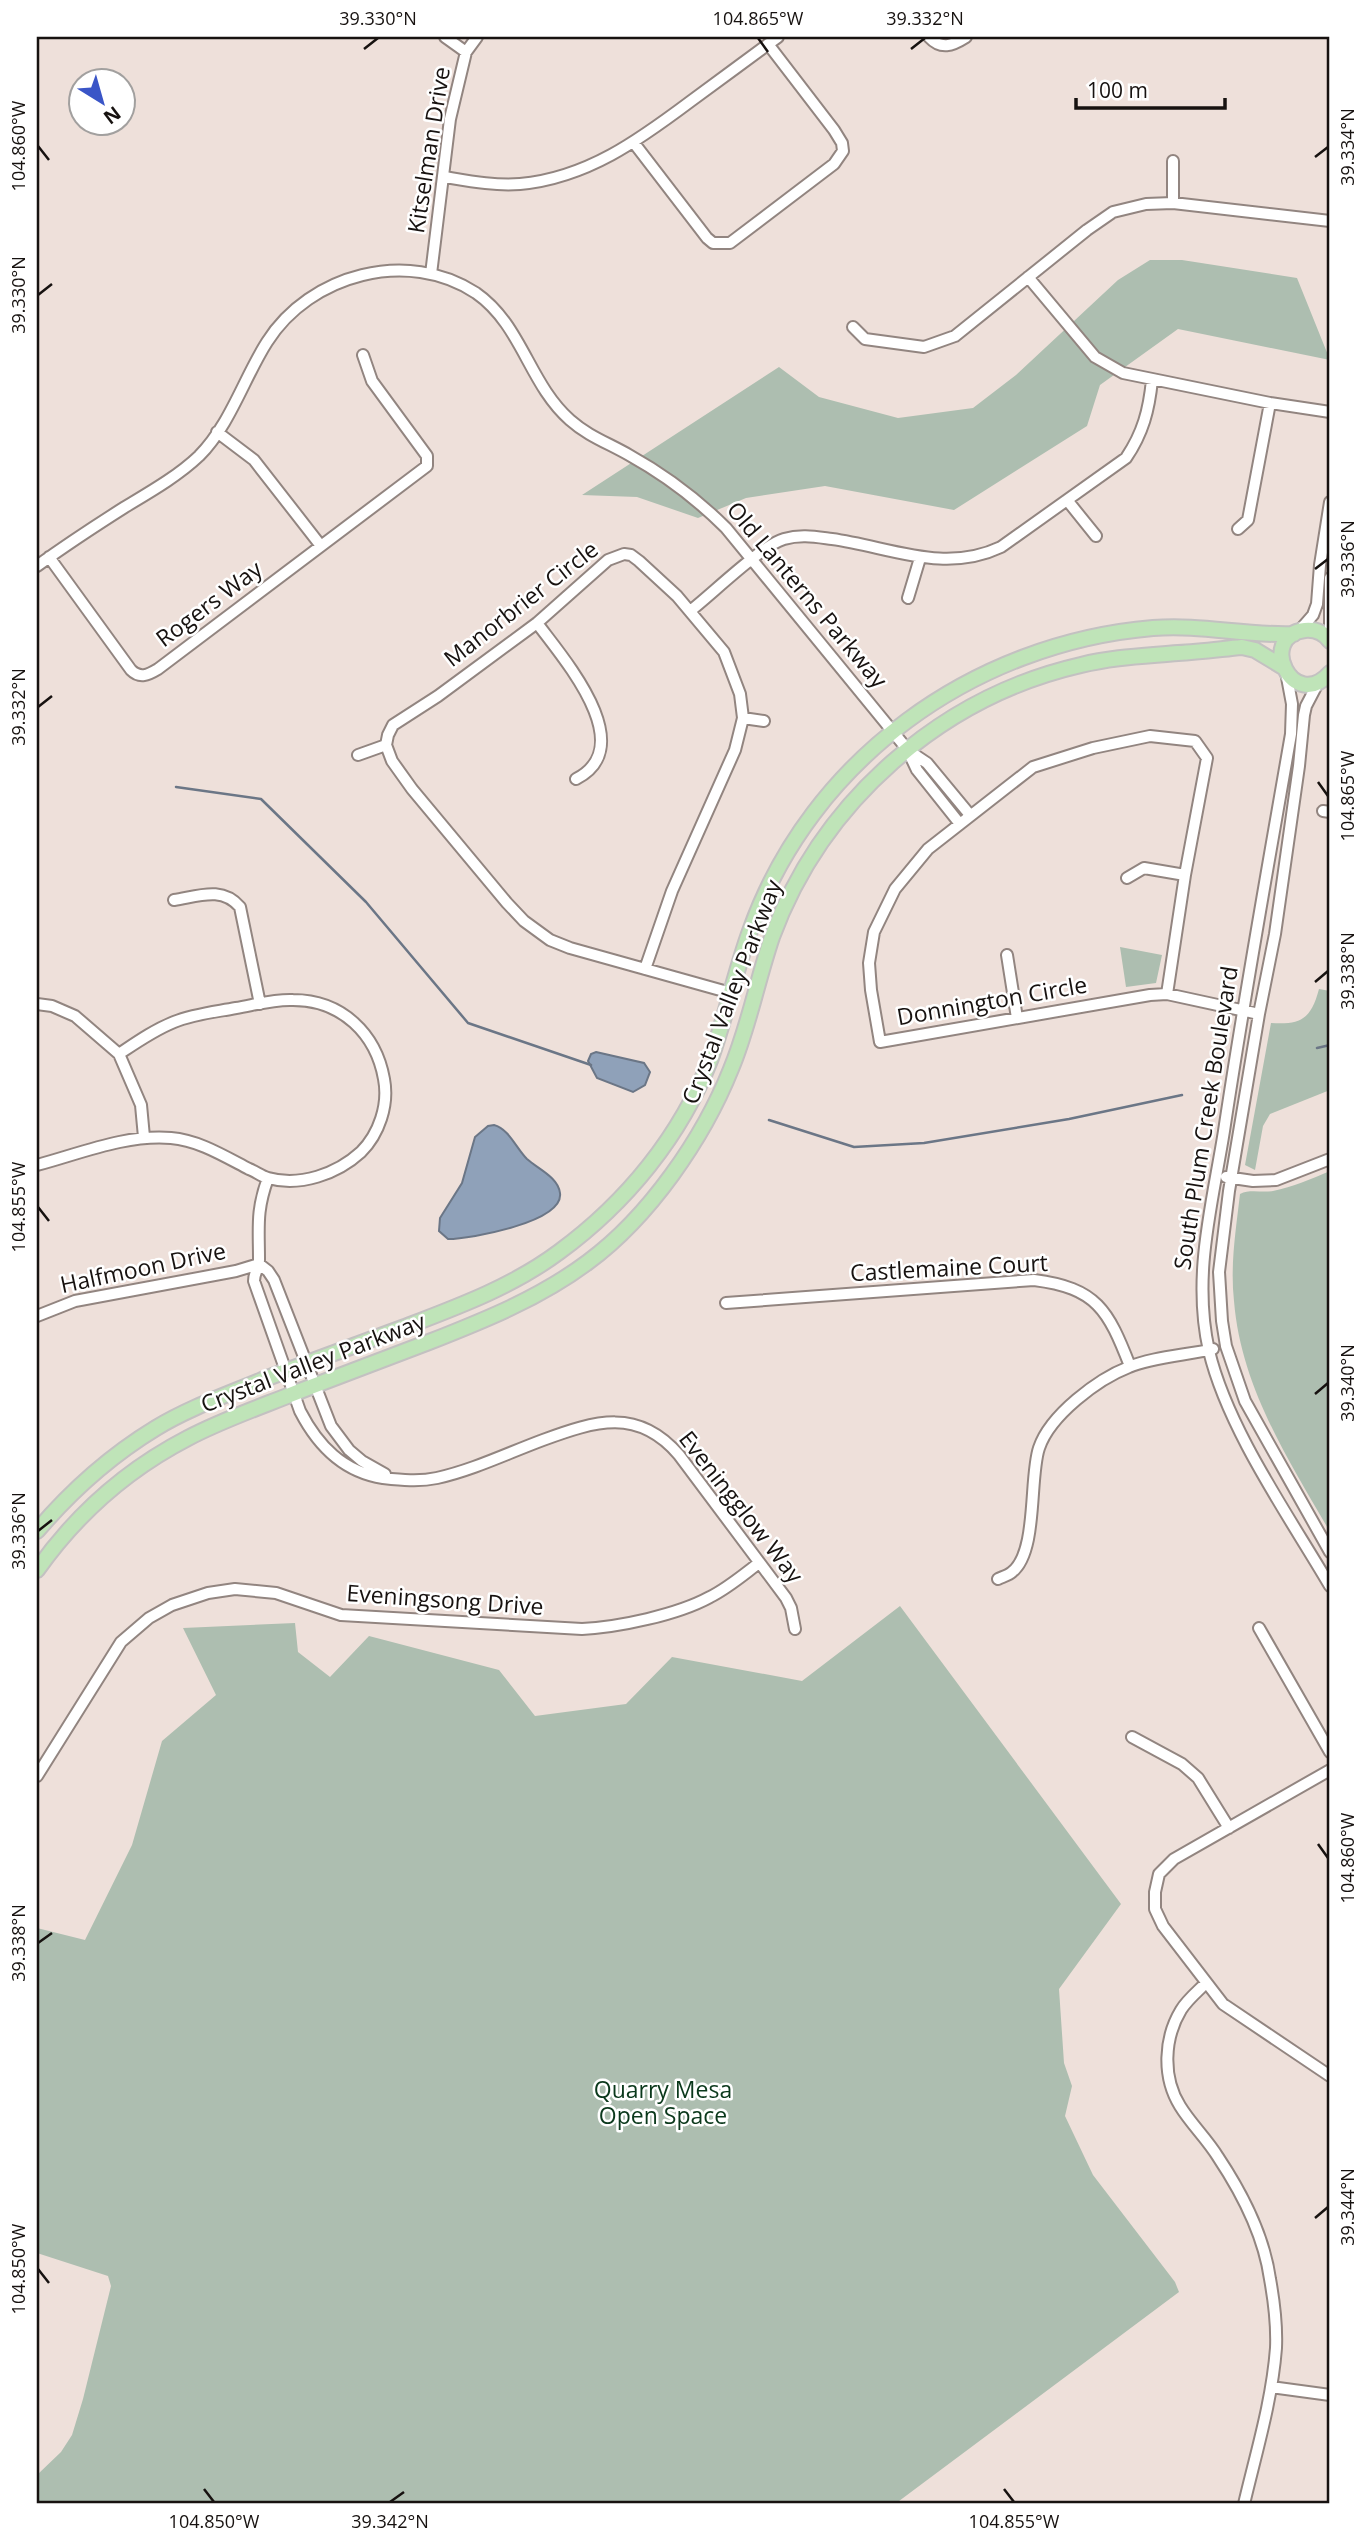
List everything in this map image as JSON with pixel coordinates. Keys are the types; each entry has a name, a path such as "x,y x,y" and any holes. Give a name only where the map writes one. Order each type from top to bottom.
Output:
{"main road":[{"name":"Crystal Valley Parkway","path":"37,1531 94,1473 136,1441 201,1405 457,1307 511,1282 557,1254 599,1219 651,1164 687,1109 710,1058 762,900 789,850 824,799 845,775 892,731 943,696 992,669 1038,651 1094,636 1177,627 1215,628 1267,635 1316,631 1330,640"},
{"path":"1284,670 1281,657 1283,646 1296,633"},
{"name":"Crystal Valley Parkway","path":"37,1570 64,1535 90,1508 149,1460 211,1427 495,1316 545,1290 611,1243 653,1198 690,1149 720,1094 736,1056 773,936 794,888 843,814 907,749 955,716 1002,690 1027,680 1089,663 1242,647 1255,650 1300,683 1325,679"}],"street":[{"path":"445,37 466,52"},
{"name":"Kitselman Drive","path":"432,274 450,119 466,52 477,37"},
{"path":"445,177 518,184 571,174 597,164 634,143 778,37"},
{"path":"929,37 938,44 947,46 966,37"},
{"path":"634,143 707,238 713,243 730,243 834,164 843,151 842,143 834,130 768,44"},
{"path":"1172,161 1173,204"},
{"path":"853,327 865,339 924,347 955,335 1113,212 1146,204 1173,204 1330,221"},
{"name":"Old Lanterns Parkway","path":"37,566 160,486 199,455 217,432 267,342 288,314 317,294 350,278 381,271 414,270 448,277 477,294 506,321 547,393 567,418 585,433 673,482 705,507 753,560 907,749 917,770 960,824"},
{"path":"1028,277 1095,357 1123,373 1330,412"},
{"name":"Rogers Way","path":"50,557 136,675 142,676 158,669 429,464 427,456 372,381 363,355"},
{"path":"691,611 782,539 805,536 855,542 920,558 958,559 984,555 1001,547 1126,458 1139,440 1149,412 1152,380"},
{"path":"1238,530 1248,520 1270,402"},
{"path":"217,432 254,460 321,546"},
{"path":"1067,500 1096,536"},
{"path":"1296,633 1313,615 1317,604 1330,502"},
{"name":"Manorbrier Circle","path":"386,745 393,725 438,696 537,623 608,560 624,554 639,561 691,611 724,652 740,694 743,718 736,750 672,891 645,969"},
{"path":"908,598 920,558"},
{"path":"1330,578 1330,640"},
{"path":"537,623 579,680 596,710 599,728 597,759 592,768 576,779"},
{"name":"South Plum Creek Boulevard","path":"1284,670 1292,704 1291,734 1241,1010 1217,1177 1203,1247 1202,1272 1209,1350 1224,1396 1241,1432 1330,1586"},
{"name":"South Plum Creek Boulevard","path":"1325,679 1306,706 1304,715 1275,934 1258,1014 1219,1272 1226,1346 1251,1415 1330,1552"},
{"path":"743,718 764,721"},
{"name":"Donnington Circle","path":"1167,994 1185,875 1207,758 1195,741 1150,736 1093,748 1033,767 928,849 895,889 874,932 870,963 871,990 880,1042 1150,995 1167,994 1258,1014"},
{"path":"358,755 386,745 392,761 412,789 524,921 550,940 731,993"},
{"name":"Old Lanterns Parkway","path":"907,749 927,763 970,815"},
{"path":"1126,878 1144,868 1185,875"},
{"path":"174,900 218,894 231,896 240,907 260,1004"},
{"path":"1007,956 1017,1018"},
{"path":"37,1165 144,1137 173,1138 196,1143 268,1178 297,1181 344,1166 362,1150 376,1131 384,1111 386,1090 377,1052 365,1031 332,1009 294,999 192,1016 149,1034 119,1054"},
{"path":"37,1004 51,1006 75,1016 119,1054 141,1105 144,1137"},
{"path":"1217,1177 1253,1181 1276,1180 1330,1159"},
{"name":"Eveningglow Way","path":"268,1178 260,1201 257,1222 259,1264 254,1273 256,1288 293,1394 311,1430 332,1455 363,1474 393,1479 435,1479 585,1424 609,1421 630,1423 651,1432 672,1447 791,1608 794,1629"},
{"path":"259,1264 274,1280 313,1386 338,1437 362,1461 393,1479"},
{"name":"Halfmoon Drive","path":"37,1316 75,1301 236,1271 259,1264"},
{"name":"Castlemaine Court","path":"726,1303 1034,1280 1064,1284 1088,1296 1102,1310 1115,1327 1130,1366"},
{"path":"998,1578 1013,1572 1023,1557 1029,1531 1039,1448 1051,1426 1065,1409 1105,1380 1130,1366 1226,1346"},
{"name":"Eveningsong Drive","path":"37,1776 121,1642 149,1618 196,1596 222,1590 263,1591 341,1615 582,1629 608,1626 687,1608 720,1592 760,1563"},
{"path":"1259,1628 1330,1752"},
{"path":"1132,1737 1181,1764 1198,1779 1229,1828"},
{"path":"1330,1770 1174,1859 1159,1874 1155,1892 1155,1909 1163,1926 1223,2004 1330,2076"},
{"path":"1206,1983 1182,2007 1171,2030 1168,2073 1171,2091 1218,2156 1236,2187 1262,2245 1270,2275 1275,2316 1276,2346 1271,2387 1244,2504"},
{"path":"1271,2387 1330,2395"}],"green space":[{"path":"1150,260 1182,260 1297,278 1330,360 1178,329 1100,385 1087,426 954,510 825,486 746,498 698,518 637,497 582,495 779,367 819,397 898,418 973,408 1016,375 1118,280"},
{"path":"1120,947 1162,955 1156,983 1126,987"},
{"path":"1319,989 1330,991 1330,1090 1270,1114 1263,1126 1255,1170 1245,1165 1271,1023 1290,1023 1303,1018 1312,1007"},
{"path":"1330,1171 1330,1532 1283,1450 1256,1393 1238,1333 1233,1274 1240,1194 1280,1189"},
{"name":"Quarry Mesa Open Space","path":"900,1606 1121,1904 1059,1989 1064,2063 1072,2086 1065,2116 1093,2175 1175,2282 1179,2292 895,2504 37,2504 37,2475 61,2452 72,2435 111,2286 108,2276 37,2253 37,1928 85,1940 132,1845 162,1741 216,1695 183,1628 295,1623 298,1652 330,1677 369,1636 499,1670 535,1716 626,1704 672,1657 802,1681"}],"water":[{"path":"596,1052 644,1063 650,1072 645,1085 633,1092 597,1078 588,1061 591,1054"},
{"path":"494,1125 504,1130 527,1159 556,1182 560,1193 557,1203 547,1212 514,1227 448,1239 439,1231 440,1218 462,1183 475,1137 488,1126"}],"waterway":[{"path":"176,787 261,799 366,902 468,1023 591,1065"},
{"path":"1317,1048 1330,1045"},
{"path":"769,1120 854,1147 924,1143 1069,1119 1182,1095"}]}
